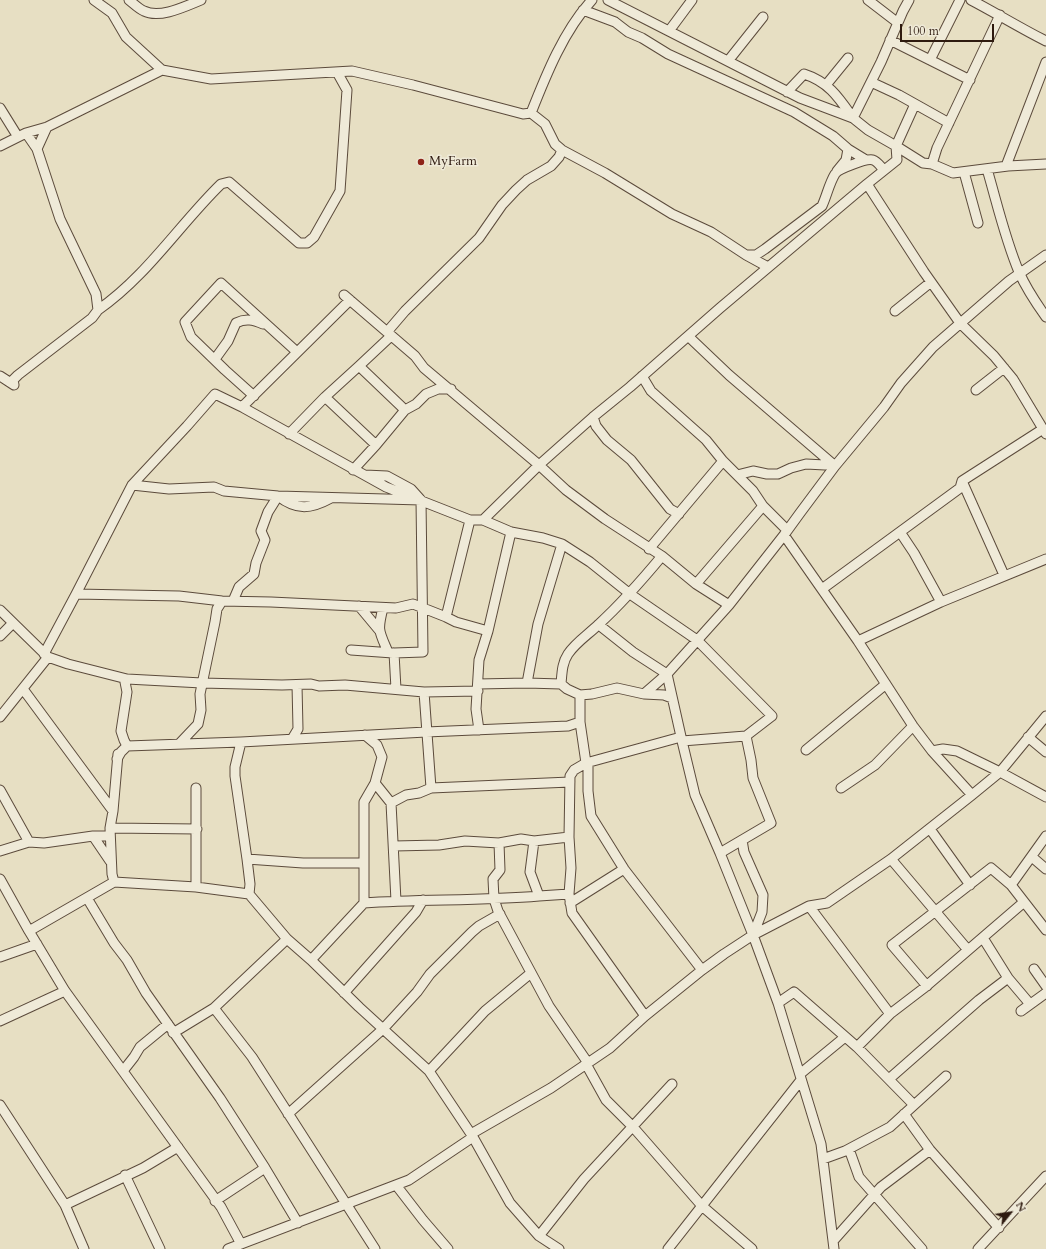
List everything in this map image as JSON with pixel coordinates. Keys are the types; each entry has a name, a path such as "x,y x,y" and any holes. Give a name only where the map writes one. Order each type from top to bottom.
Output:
{"street":[{"path":"94,0 112,13 126,37 162,70 212,79 352,72 413,85 524,114 531,113 545,124 555,144 562,150 605,173 672,214 712,232 746,255 768,267"},
{"path":"129,0 144,11 154,14 179,10 201,0"},
{"path":"531,113 556,54 583,10 592,0"},
{"path":"608,0 787,92 853,118"},
{"path":"669,31 692,0"},
{"path":"868,0 898,23"},
{"path":"853,118 909,0"},
{"path":"930,60 960,0"},
{"path":"971,0 1046,41"},
{"path":"583,10 615,22 628,32 642,38 668,54 794,112 833,136 848,149 866,160"},
{"path":"932,164 937,148 1000,15"},
{"path":"728,62 763,17"},
{"path":"890,40 970,80"},
{"path":"826,85 848,58"},
{"path":"1006,166 1046,62"},
{"path":"0,146 22,135 47,127 162,70"},
{"path":"0,376 14,385 12,380 92,318 98,310 133,282 221,184 229,182 299,243 307,243 314,237 340,191 347,90 337,72"},
{"path":"787,92 804,74 811,76 826,85 836,95 853,118 868,130 923,163 932,164 953,173 1006,166 1046,164"},
{"path":"871,82 949,123"},
{"path":"483,520 539,465 593,417 768,267 897,160 896,146 915,104"},
{"path":"0,108 22,135 38,149 60,219 96,294 98,310"},
{"path":"38,149 47,127"},
{"path":"746,255 756,255 766,249 822,206 826,198 829,185 836,172 846,160 848,149"},
{"path":"289,434 325,397 359,366 389,334 405,311 479,238 502,205 516,190 527,180 551,166 559,157 562,150"},
{"path":"836,172 872,159 876,161 884,170"},
{"path":"987,169 1019,273 1029,292 1046,317"},
{"path":"964,172 978,223"},
{"path":"822,588 960,488 962,481 1044,432 1013,379 994,356 960,322 931,282 867,184"},
{"path":"644,694 667,674 728,605 786,533 833,465 884,407 901,383 933,347 960,322 1019,273 1046,255"},
{"path":"895,311 931,282"},
{"path":"254,396 191,337 185,322 221,283 297,352"},
{"path":"242,407 297,352 347,298 415,356 424,368 539,465 566,490 605,519 649,549 662,556 696,584 728,605"},
{"path":"215,359 228,342 236,323 243,320 253,320 267,325"},
{"path":"688,336 729,375 833,465"},
{"path":"359,366 405,410"},
{"path":"976,390 1004,368"},
{"path":"642,376 651,391 706,440 723,461 753,491 763,506 786,533 902,707 913,726 932,751 972,796"},
{"path":"353,470 405,410 416,404 426,394 438,389 450,389"},
{"path":"0,717 23,689 46,655 132,485 215,394 242,407 386,487 470,520 483,520 511,532 543,538 562,544 590,562 630,594 697,640 772,716 746,736 681,739 587,763 574,770 570,776 569,837 571,868 570,899 572,912 645,1016"},
{"path":"325,397 376,445"},
{"path":"593,417 596,426 607,440 631,460 670,509 679,514"},
{"path":"649,549 723,461"},
{"path":"737,475 753,471 767,474 778,474 791,468 806,464 833,465"},
{"path":"352,650 391,653 423,652 421,500 411,489 387,476 362,475"},
{"path":"962,481 1004,575"},
{"path":"132,485 170,489 214,487 224,491 278,496 285,502 296,506 308,507 319,504 331,498 421,500"},
{"path":"379,500 386,487"},
{"path":"233,601 239,587 254,574 256,563 265,540 261,531 268,512 278,496"},
{"path":"696,584 763,506"},
{"path":"446,617 470,520"},
{"path":"479,730 476,709 479,660 488,631 511,532"},
{"path":"900,532 914,553 941,602"},
{"path":"527,683 538,624 562,544"},
{"path":"561,684 562,666 568,654 581,639 599,625 630,594 662,556"},
{"path":"858,641 941,602 1046,559"},
{"path":"76,594 179,596 222,601 383,608 396,608 413,604 456,622 488,631"},
{"path":"179,744 198,724 201,710 200,694 202,683 217,609 222,601"},
{"path":"359,606 379,630 391,653 396,690"},
{"path":"379,630 378,625 383,608"},
{"path":"0,610 46,655 68,664 127,679 202,683 311,684 319,686 345,685 424,692 527,683 561,684 567,689 580,695 592,694 617,688 644,694 664,695 672,698"},
{"path":"0,636 13,623"},
{"path":"599,625 633,652 667,674 681,739 696,795 753,935 778,1003 821,1144 834,1245"},
{"path":"114,882 111,862 110,832 117,759 127,692 125,682 127,679"},
{"path":"292,739 298,729 297,684"},
{"path":"806,750 886,684"},
{"path":"23,689 113,811"},
{"path":"424,692 431,788"},
{"path":"580,695 580,722 587,763 591,816 624,869 702,970"},
{"path":"818,917 827,903 930,830 1000,772 1046,716"},
{"path":"117,759 127,746 242,742 568,726 580,722"},
{"path":"841,788 875,765 913,726"},
{"path":"298,729 304,738"},
{"path":"122,731 127,746"},
{"path":"364,903 364,802 375,782 382,757 377,745 365,735"},
{"path":"720,853 771,823 753,778 746,736"},
{"path":"1028,737 1046,752"},
{"path":"242,742 235,767 235,776 250,884 249,894"},
{"path":"932,751 943,749 957,751 1046,797"},
{"path":"375,782 391,803 396,901"},
{"path":"391,803 406,795 419,793 431,788 570,782"},
{"path":"196,788 196,887"},
{"path":"0,790 29,842"},
{"path":"0,851 29,842 44,842 93,836 110,832 197,830"},
{"path":"930,830 970,885"},
{"path":"93,836 111,862"},
{"path":"1011,885 1046,836"},
{"path":"394,846 439,845 465,841 499,843 521,839 534,841 569,837"},
{"path":"742,840 744,852 763,895 762,912 753,935"},
{"path":"534,841 530,872 539,896"},
{"path":"499,843 500,870 493,879 494,900 549,1006 587,1064 606,1100 633,1127 702,1206 752,1249"},
{"path":"1032,857 1046,869"},
{"path":"247,859 303,863 363,863"},
{"path":"891,859 968,950"},
{"path":"927,986 892,945 991,868 1011,885 1046,930"},
{"path":"311,960 364,903 423,900 494,900 539,896 570,899 624,869"},
{"path":"0,879 36,944 65,991 178,1147 215,1201 221,1207 242,1244"},
{"path":"29,931 114,882 196,887 249,894 286,939 311,960 383,1030 429,1071 472,1135 510,1203 539,1236 559,1249"},
{"path":"87,898 146,992 220,1098 298,1223"},
{"path":"344,993 416,912 423,900"},
{"path":"461,900 484,905 499,912"},
{"path":"857,1047 890,1014 927,986 1024,902"},
{"path":"228,1249 409,1180 472,1135 551,1088 610,1048 645,1016 724,954 753,935 809,906 827,903"},
{"path":"809,906 890,1014"},
{"path":"288,1114 383,1030 430,974 451,952 479,926 499,912"},
{"path":"982,938 1008,978 1030,1004"},
{"path":"173,1032 214,1008 286,939"},
{"path":"0,957 36,944"},
{"path":"1034,969 1046,986"},
{"path":"429,1071 485,1011 531,973"},
{"path":"889,1080 979,1000 1008,978"},
{"path":"0,1021 65,991"},
{"path":"778,1003 794,992 857,1047 914,1105"},
{"path":"1021,1011 1046,993"},
{"path":"214,1008 252,1057 375,1249"},
{"path":"123,1071 140,1047 168,1024"},
{"path":"668,1249 801,1077 845,1037"},
{"path":"823,1159 849,1149 890,1128 946,1076"},
{"path":"539,1236 584,1179 672,1084"},
{"path":"0,1105 65,1205 84,1249"},
{"path":"904,1114 930,1150 999,1228"},
{"path":"65,1205 143,1168 178,1147"},
{"path":"849,1149 859,1177 922,1249"},
{"path":"834,1245 881,1187 930,1150"},
{"path":"215,1201 265,1168"},
{"path":"125,1176 160,1249"},
{"path":"978,1249 1046,1176"},
{"path":"1039,1184 1046,1191"},
{"path":"396,1185 448,1249"}],"place":[{"name":"MyFarm","path":"421,162"}]}
